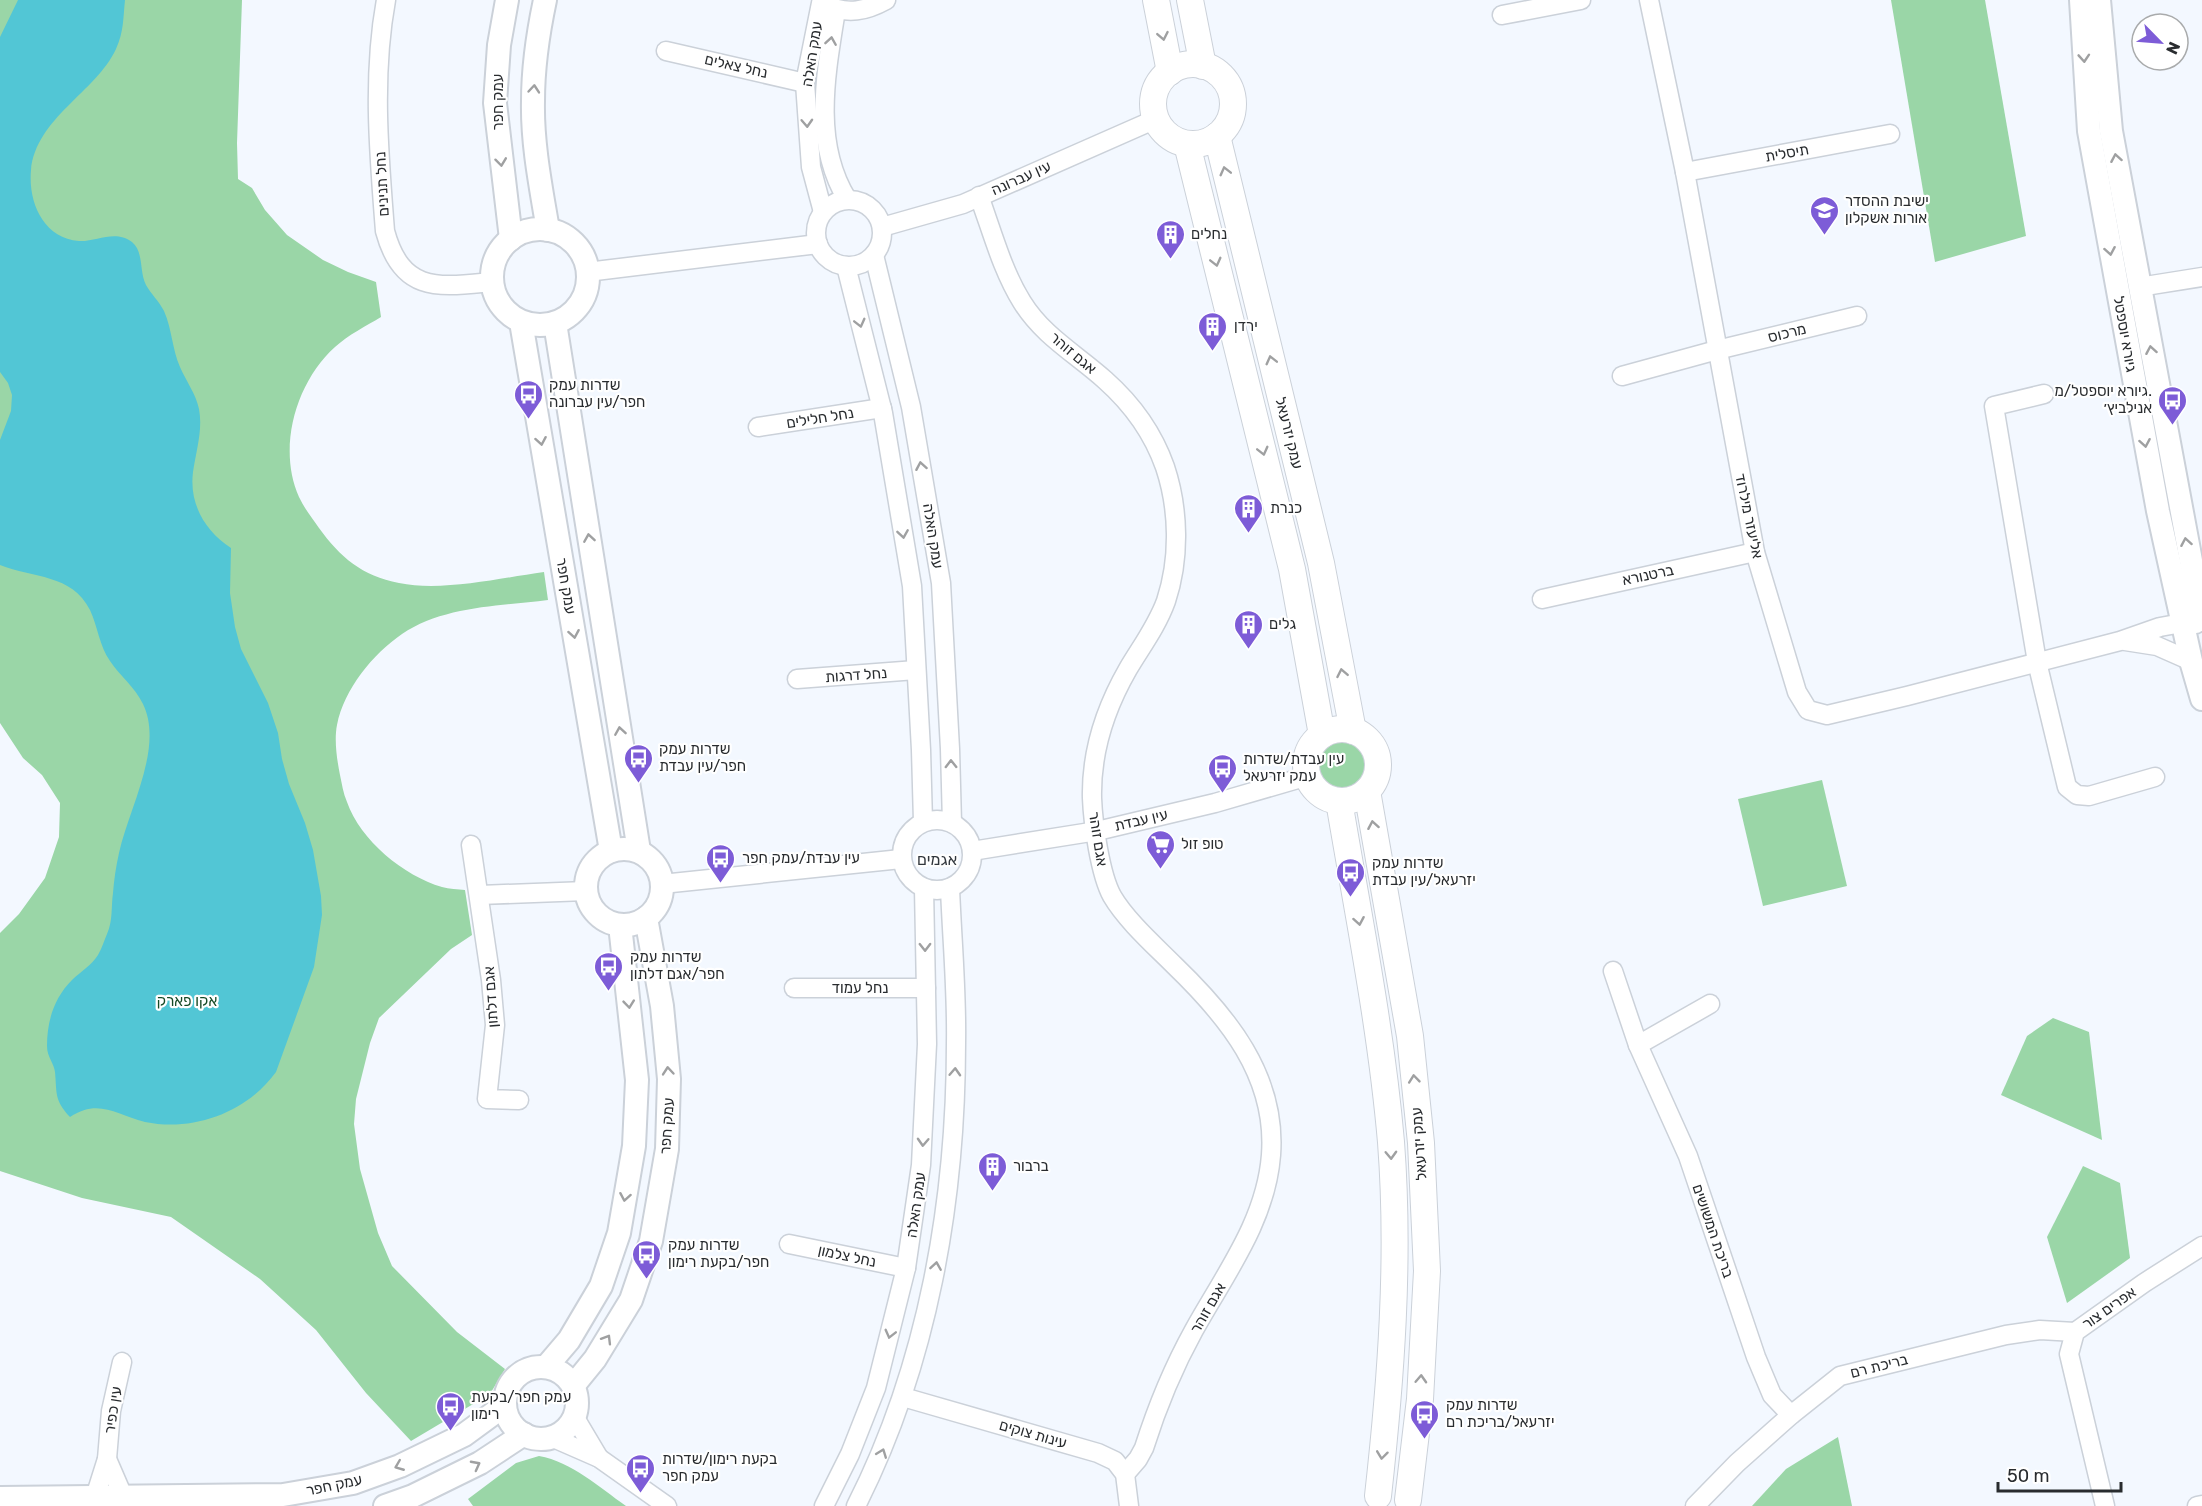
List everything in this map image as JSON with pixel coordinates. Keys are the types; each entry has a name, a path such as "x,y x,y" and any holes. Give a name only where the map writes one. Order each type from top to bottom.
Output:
{"main road":[{"path":"1156,0 1170,72"},
{"path":"1190,0 1203,66"},
{"path":"1182,66 1203,66 1214,70 1222,77 1232,97 1233,108 1230,119 1217,136 1198,144 1187,144 1168,136 1156,118 1154,98 1162,79 1170,72 1182,66"},
{"name":"עמק יזרעאל","path":"1217,136 1321,563 1353,731"},
{"name":"עמק יזרעאל","path":"1187,144 1292,569 1322,735"},
{"path":"1334,730 1353,731 1371,744 1377,759 1376,776 1367,790 1357,798 1339,801 1320,793 1308,776 1306,765 1308,753 1322,735 1334,730"},
{"name":"עמק יזרעאל","path":"1367,790 1410,1036 1420,1143 1427,1270 1412,1503"},
{"name":"עמק יזרעאל","path":"1339,801 1380,1041 1391,1144 1394,1272 1389,1398 1369,1501"},
{"path":"1369,1501 1393,1495 1412,1503"}],"street":[{"name":"נחל תנינים","path":"386,0 379,65 378,109 385,231 390,249 399,264 412,276 427,283 449,286 492,282"},
{"name":"עמק חפר","path":"507,0 495,102 511,239"},
{"path":"545,0 532,102 548,230"},
{"path":"825,4 851,12 869,9 886,0"},
{"path":"1502,15 1581,0"},
{"name":"אליעזר מילרוד","path":"1649,0 1685,172 1755,552 1797,692 1808,710 1827,715 2120,641 2160,627 2195,623"},
{"name":"גיורא יוספטל","path":"2081,0 2089,131 2158,511 2195,623"},
{"name":"גיורא יוספטל","path":"2098,0 2111,131 2195,623 2191,661 2202,699"},
{"name":"עמק האלה","path":"824,212 811,167 805,83 825,4"},
{"name":"עמק האלה","path":"825,4 824,90 830,160 836,182 847,200"},
{"name":"נחל צאלים","path":"666,51 805,83"},
{"name":"עין עברונה","path":"882,227 963,204 1156,118"},
{"name":"תיסלית","path":"1685,172 1890,134"},
{"name":"אגם זוהר","path":"979,196 1007,272 1022,303 1064,349 1104,380 1130,406 1149,431 1165,468 1173,501 1175,547 1173,570 1165,602 1151,632 1110,703 1098,742 1093,772 1092,801 1096,831 1102,868 1112,896 1132,922 1222,1014 1245,1047 1261,1083 1269,1115 1271,1153 1266,1186 1255,1221 1174,1369 1144,1448 1125,1474"},
{"path":"847,200 864,203 872,209 879,217 882,227 881,242 874,255 866,261 846,266 829,259 818,244 817,225 824,212 832,204 847,200"},
{"path":"548,230 560,233 570,240 585,260 587,288 580,303 569,315 555,323 532,325 510,315 501,306 492,282 493,266 500,251 511,239 522,233 548,230"},
{"path":"587,272 818,244"},
{"name":"עמק האלה","path":"874,255 911,407 941,583 951,749 952,823"},
{"name":"עמק האלה","path":"846,266 882,408 912,586 923,822"},
{"path":"2139,286 2202,277"},
{"name":"מרכוס","path":"1622,376 1857,316"},
{"name":"עמק חפר","path":"521,321 611,851"},
{"name":"עמק חפר","path":"555,323 639,851"},
{"path":"2044,394 1994,406 2037,662 2067,787 2077,795 2089,796 2155,777"},
{"name":"נחל חלילים","path":"758,427 882,408"},
{"name":"ברטנורא","path":"1542,599 1755,552"},
{"name":"אליעזר מילרוד","path":"2120,641 2157,646 2191,661"},
{"name":"נחל דרגות","path":"796,679 916,670"},
{"name":"עין עבדת","path":"972,851 1096,831 1215,803 1308,776"},
{"path":"942,820 952,823 968,837 972,862 960,882 950,888 937,891 924,888 908,877 903,868 901,850 909,833 923,822 942,820"},
{"name":"אגם דלתון","path":"471,845 480,895 495,1025 488,1099 519,1100"},
{"path":"620,848 639,851 655,864 662,884 658,904 646,918 636,923 620,925 610,922 594,910 586,891 589,871 602,855 611,851 620,848"},
{"path":"662,884 901,859"},
{"name":"עמק האלה","path":"824,1506 850,1454 876,1388 906,1269 921,1164 927,1044 924,888"},
{"name":"עמק האלה","path":"856,1506 877,1466 903,1397 935,1274 950,1167 957,1044 950,888"},
{"path":"480,895 586,891"},
{"name":"עמק חפר","path":"573,1386 595,1359 631,1300 651,1241 667,1149 669,1079 662,1006 646,918"},
{"name":"עמק חפר","path":"546,1367 569,1340 601,1286 619,1233 634,1146 637,1080 620,925"},
{"name":"בריכת המשושים","path":"1614,971 1638,1045 1688,1156 1756,1357 1772,1395 1791,1415"},
{"name":"נחל עמוד","path":"794,988 926,988"},
{"path":"1638,1045 1710,1004"},
{"name":"נחל צלמון","path":"789,1244 906,1269"},
{"name":"אפרים צור","path":"2105,1506 2069,1354 2075,1332 2144,1283 2202,1246"},
{"name":"בריכת רם","path":"1695,1506 1737,1463 1791,1415 1840,1376 2006,1335 2040,1330 2075,1332"},
{"name":"עין כפיר","path":"95,1497 107,1459 111,1411 122,1362"},
{"path":"536,1367 546,1367 566,1377 573,1386 576,1396 574,1416 562,1432 542,1439 524,1434 514,1427 508,1417 505,1406 506,1395 516,1376 536,1367"},
{"name":"עינות צוקים","path":"903,1397 1098,1453 1115,1461 1125,1474"},
{"name":"עמק חפר","path":"0,1498 283,1495 353,1483 400,1466 464,1435 505,1406"},
{"path":"574,1416 599,1458"},
{"path":"385,1506 413,1496 480,1463 524,1434"},
{"path":"551,1437 599,1458 667,1506"},
{"name":"עין כפיר","path":"107,1459 123,1497"},
{"path":"1125,1474 1129,1506"},
{"path":"2197,1506 2202,1505"}],"green space":[{"name":"אקו פארק","path":"0,0 242,0 237,143 238,179 252,188 265,210 287,235 323,260 376,282 381,317 351,335 321,361 301,397 290,437 290,458 293,478 301,501 335,548 353,564 386,580 434,586 544,572 548,600 472,609 435,618 418,625 391,642 371,662 353,686 346,698 337,725 336,750 344,792 353,816 362,830 385,855 413,874 442,887 465,890 472,935 451,949 379,1018 370,1043 356,1099 354,1124 360,1169 378,1233 392,1266 457,1332 505,1369 490,1394 411,1441 366,1393 316,1330 260,1279 171,1217 82,1198 0,1171 0,933 19,914 45,878 59,837 60,803 42,775 23,758 0,723"},
{"path":"1891,0 1985,0 2026,236 1935,262"},
{"path":"1343,741 1360,748 1367,765 1360,782 1343,789 1326,782 1319,765 1326,748"},
{"path":"1822,780 1847,886 1763,906 1738,799"},
{"path":"2053,1018 2089,1032 2102,1140 2001,1095 2027,1036"},
{"path":"2083,1166 2120,1183 2130,1258 2067,1303 2047,1237"},
{"path":"1838,1437 1852,1506 1752,1506 1786,1469"},
{"path":"539,1456 574,1469 626,1506 473,1506 468,1499 516,1463"}],"water":[{"path":"18,0 125,0 122,31 116,49 95,79 55,120 35,152 31,170 32,194 35,206 47,226 66,238 85,241 112,236 126,238 132,242 140,256 146,285 164,311 177,360 199,409 200,433 192,484 196,506 206,525 231,548 230,593 235,627 241,649 268,703 278,733 289,784 313,850 321,896 322,915 314,967 276,1072 264,1086 235,1108 218,1116 182,1124 145,1122 99,1108 80,1111 70,1117 59,1101 54,1069 47,1050 48,1028 60,994 95,959 109,929 118,858 143,778 150,739 143,704 106,655 90,610 82,598 62,583 0,565 0,440 11,411 12,395 8,383 0,372 0,37"}],"place":[{"name":"ישיבת ההסדר אורות אשקלון","path":"1824,236"},
{"name":"נחלים","path":"1170,260"},
{"name":"ירדן","path":"1213,352"},
{"name":"שדרות עמק חפר/עין עברונה","path":"528,420"},
{"name":"גיורא יוספטל/מ. אנילביץ׳","path":"2173,426"},
{"name":"כנרת","path":"1249,534"},
{"name":"גלים","path":"1248,650"},
{"name":"שדרות עמק חפר/עין עבדת","path":"638,784"},
{"name":"עין עבדת/שדרות עמק יזרעאל","path":"1222,794"},
{"name":"טופ זול","path":"1160,870"},
{"name":"עין עבדת/עמק חפר","path":"721,884"},
{"name":"שדרות עמק יזרעאל/עין עבדת","path":"1351,898"},
{"name":"שדרות עמק חפר/אגם דלתון","path":"609,992"},
{"name":"ברבור","path":"992,1192"},
{"name":"שדרות עמק חפר/בקעת רימון","path":"647,1280"},
{"name":"עמק חפר/בקעת רימון","path":"450,1432"},
{"name":"שדרות עמק יזרעאל/בריכת רם","path":"1425,1440"},
{"name":"בקעת רימון/שדרות עמק חפר","path":"641,1494"}],"district":[{"name":"אגמים","path":"937,859"}]}
